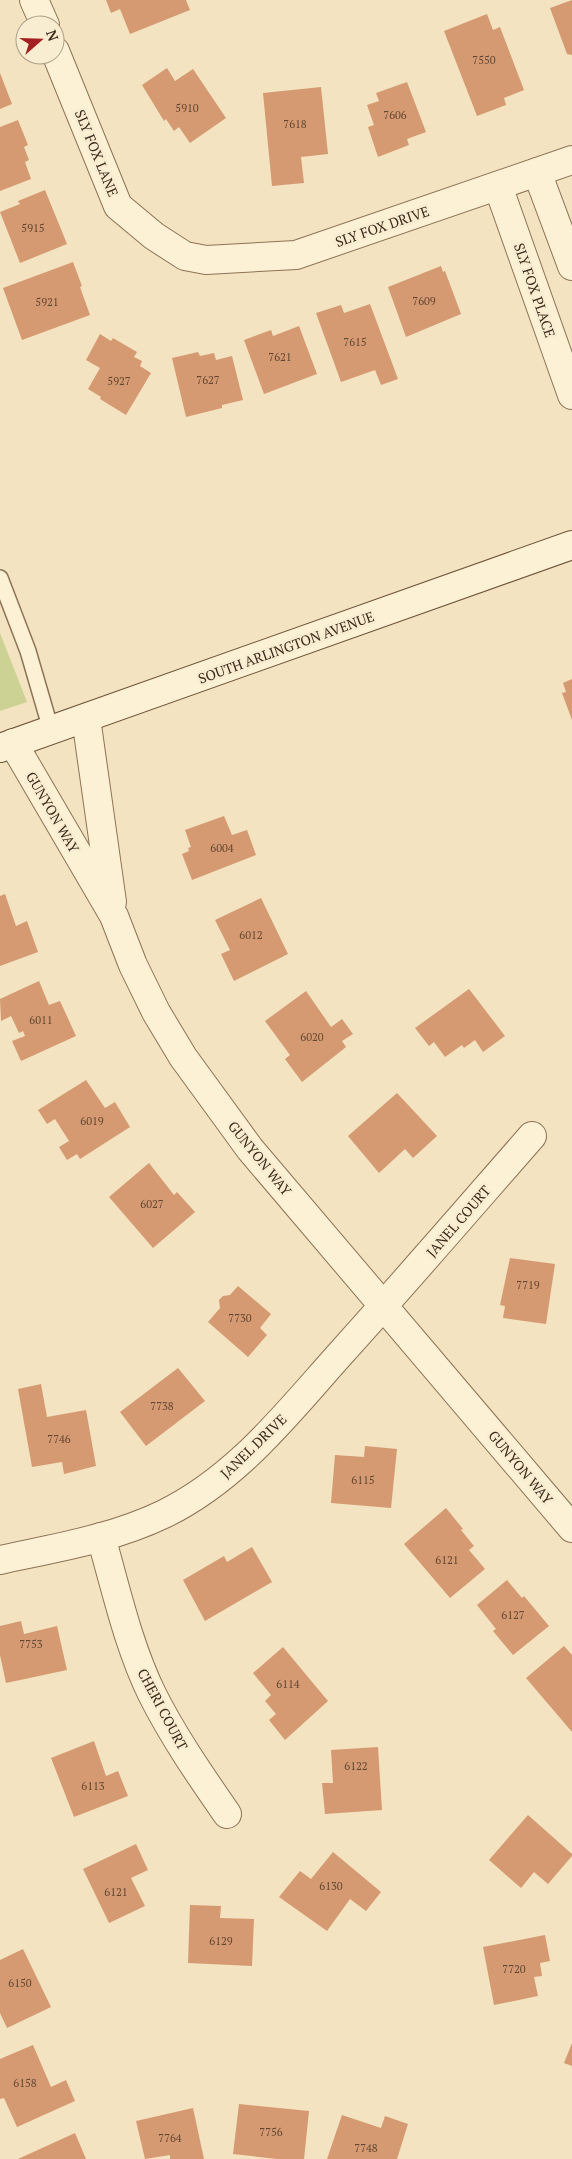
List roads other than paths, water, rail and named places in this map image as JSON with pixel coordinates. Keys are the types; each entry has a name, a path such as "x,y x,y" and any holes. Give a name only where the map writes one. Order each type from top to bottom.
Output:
{"street":[{"path":"34,0 41,15"},
{"name":"SLY FOX LANE","path":"61,65 118,206 154,236 185,256"},
{"name":"SLY FOX DRIVE","path":"185,256 206,260 296,255 572,160"},
{"path":"537,172 572,266"},
{"name":"SLY FOX PLACE","path":"498,186 572,395"},
{"name":"SOUTH ARLINGTON AVENUE","path":"7,746 572,545"},
{"path":"86,718 114,916"},
{"name":"GUNYON WAY","path":"7,746 114,916 133,965 156,1012 183,1057 250,1149 572,1528"},
{"name":"JANEL COURT","path":"384,1305 532,1136"},
{"name":"JANEL DRIVE","path":"0,1560 101,1537 139,1525 164,1514 220,1479 269,1434 384,1305"},
{"name":"CHERI COURT","path":"101,1537 136,1656 152,1693 176,1738 227,1814"}],"lane":[{"path":"0,578 26,644 51,730"}]}
